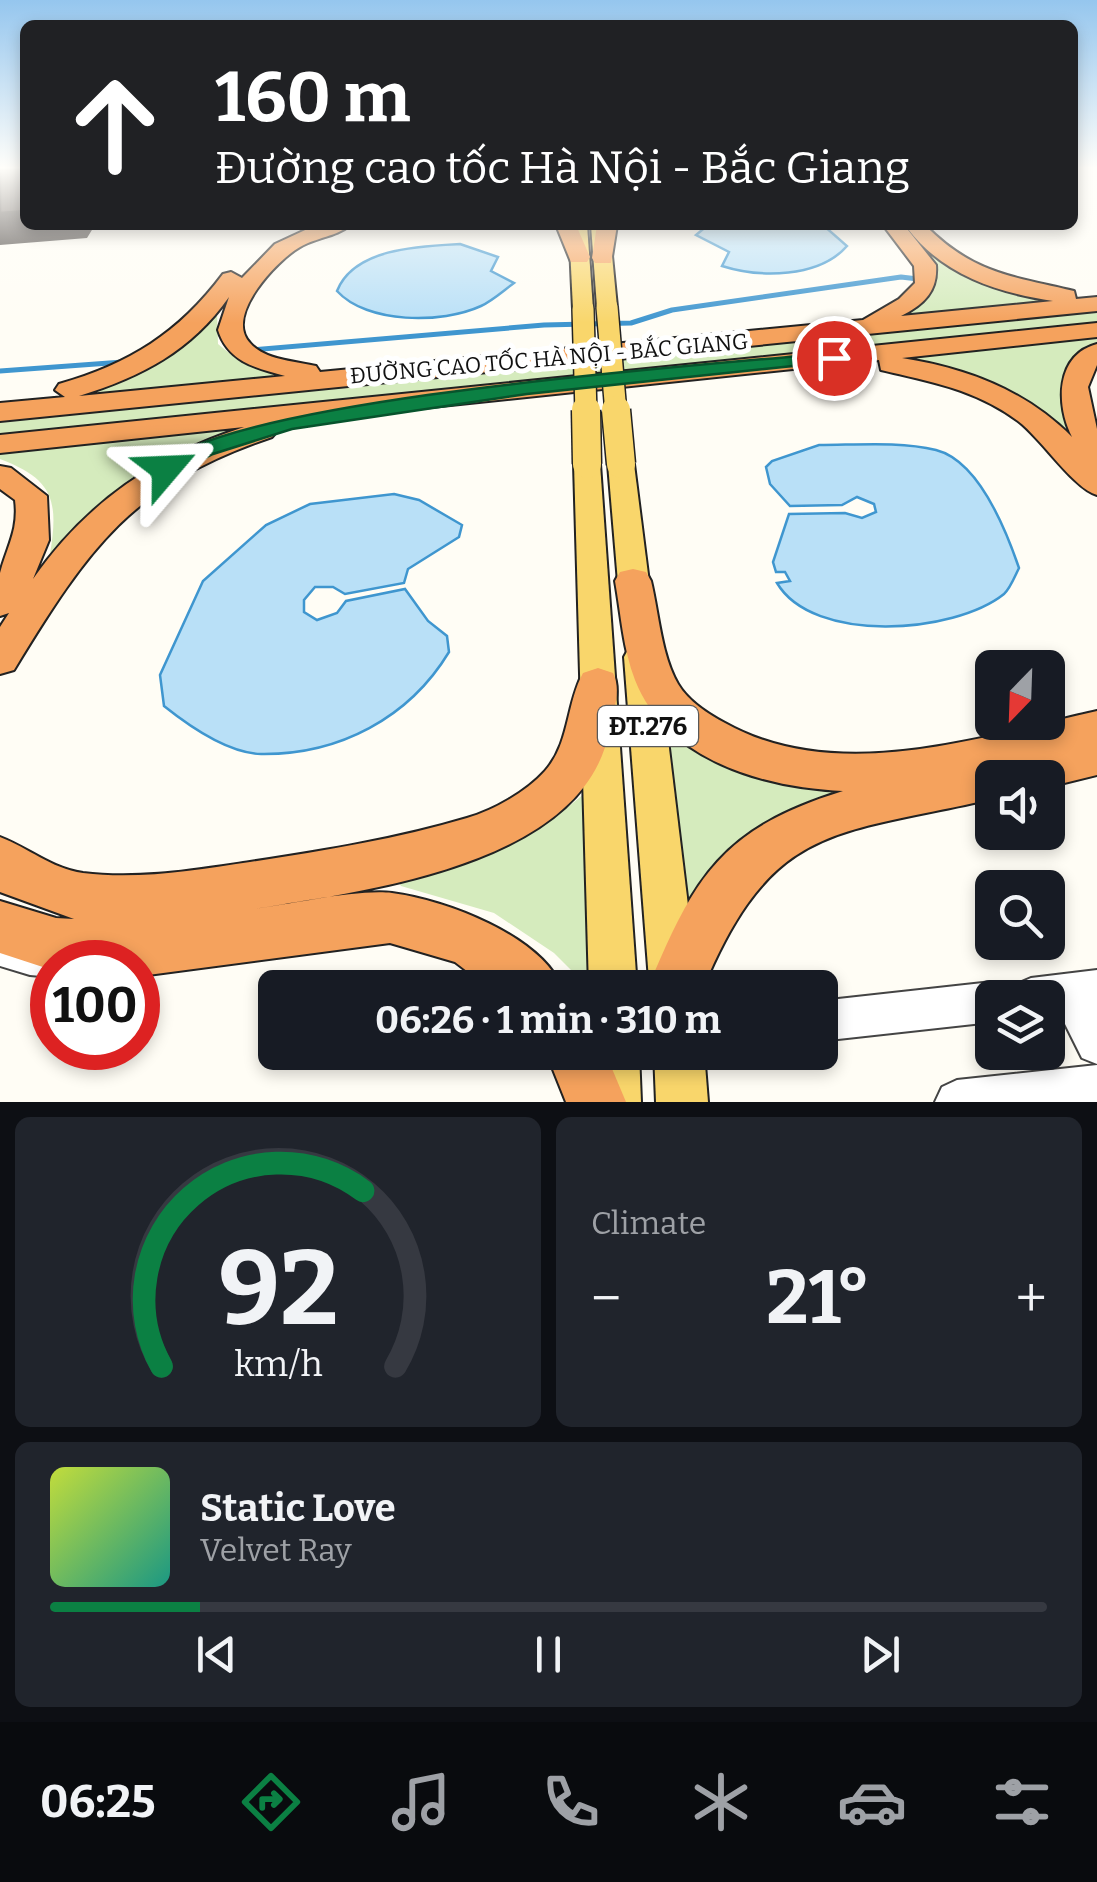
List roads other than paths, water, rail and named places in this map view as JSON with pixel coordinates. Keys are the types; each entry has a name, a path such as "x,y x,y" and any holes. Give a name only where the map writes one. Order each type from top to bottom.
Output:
{"highway":[{"path":"0,408 78,388 150,360 194,329 250,254 294,230"},
{"path":"323,230 296,238 260,266 229,315 228,329 234,342 249,356 307,372 508,363"},
{"path":"568,230 580,257"},
{"path":"603,230 603,258"},
{"path":"704,343 874,319 907,304 926,284 924,265 897,230"},
{"path":"918,230 940,255 980,276 1045,294 1097,297"},
{"name":"ĐƯỜNG CAO TỐC HÀ NỘI - BẮC GIANG","path":"0,408 508,363 1097,304"},
{"name":"ĐƯỜNG CAO TỐC HÀ NỘI - BẮC GIANG","path":"0,444 1097,330"},
{"path":"1097,352 1078,370 1074,390 1081,428 1097,454"},
{"path":"684,374 846,362 894,365 956,378 1004,397 1042,421 1097,485"},
{"path":"0,659 79,540 124,498 166,469 206,450 289,424 527,389"},
{"path":"0,475 30,496 36,524 30,554 0,603"},
{"path":"633,580 662,694 708,736 742,754 810,771 877,772 1097,728"},
{"path":"0,860 24,880 82,896 162,900 325,874 475,838 526,814 561,785 584,747 598,684"},
{"path":"1065,764 1097,756"},
{"path":"684,970 722,893 764,846 801,827 850,812 975,784"},
{"path":"0,927 56,945 148,948 390,918 469,940 510,970"},
{"path":"583,1070 596,1102"}],"main road":[{"name":"ĐT.276","path":"578,230 580,257 595,308 604,464 633,580 673,970"},
{"name":"ĐT.276","path":"603,258 595,308 604,464 598,684 611,970"},
{"path":"614,1070 615,1102"},
{"path":"680,1070 682,1102"}],"street":[{"path":"0,486 21,505 24,521 23,535 0,573"},
{"path":"160,961 382,936 444,944 498,970"},
{"path":"0,950 30,960"},
{"path":"1066,994 1097,1043"},
{"path":"838,1019 975,1004"},
{"path":"558,1070 564,1102"},
{"path":"957,1102 1097,1086"}],"water":[{"path":"702,230 829,230 847,246 835,257 805,270 754,272 722,266 729,252 696,235"},
{"path":"460,244 498,257 491,271 514,283 481,306 426,318 367,310 337,291 358,266 373,258 408,248"},
{"path":"819,445 908,445 936,450 965,468 989,499 1019,568 1006,592 981,608 952,618 885,626 851,624 821,616 795,603 777,583 790,581 785,572 776,572 773,562 789,514 845,513 862,518 876,512 874,504 857,497 842,505 790,506 770,484 766,467 772,461"},
{"path":"394,494 419,500 462,525 459,537 408,569 404,583 345,594 333,587 315,587 304,600 304,612 317,620 337,613 346,601 405,589 428,621 447,636 449,652 414,696 393,714 344,740 290,753 261,754 235,749 197,730 164,706 160,675 203,581 266,525 310,504"}],"waterway":[{"path":"250,350 544,325 631,323 672,310 901,277 918,279"},
{"path":"0,371 123,362"}]}
